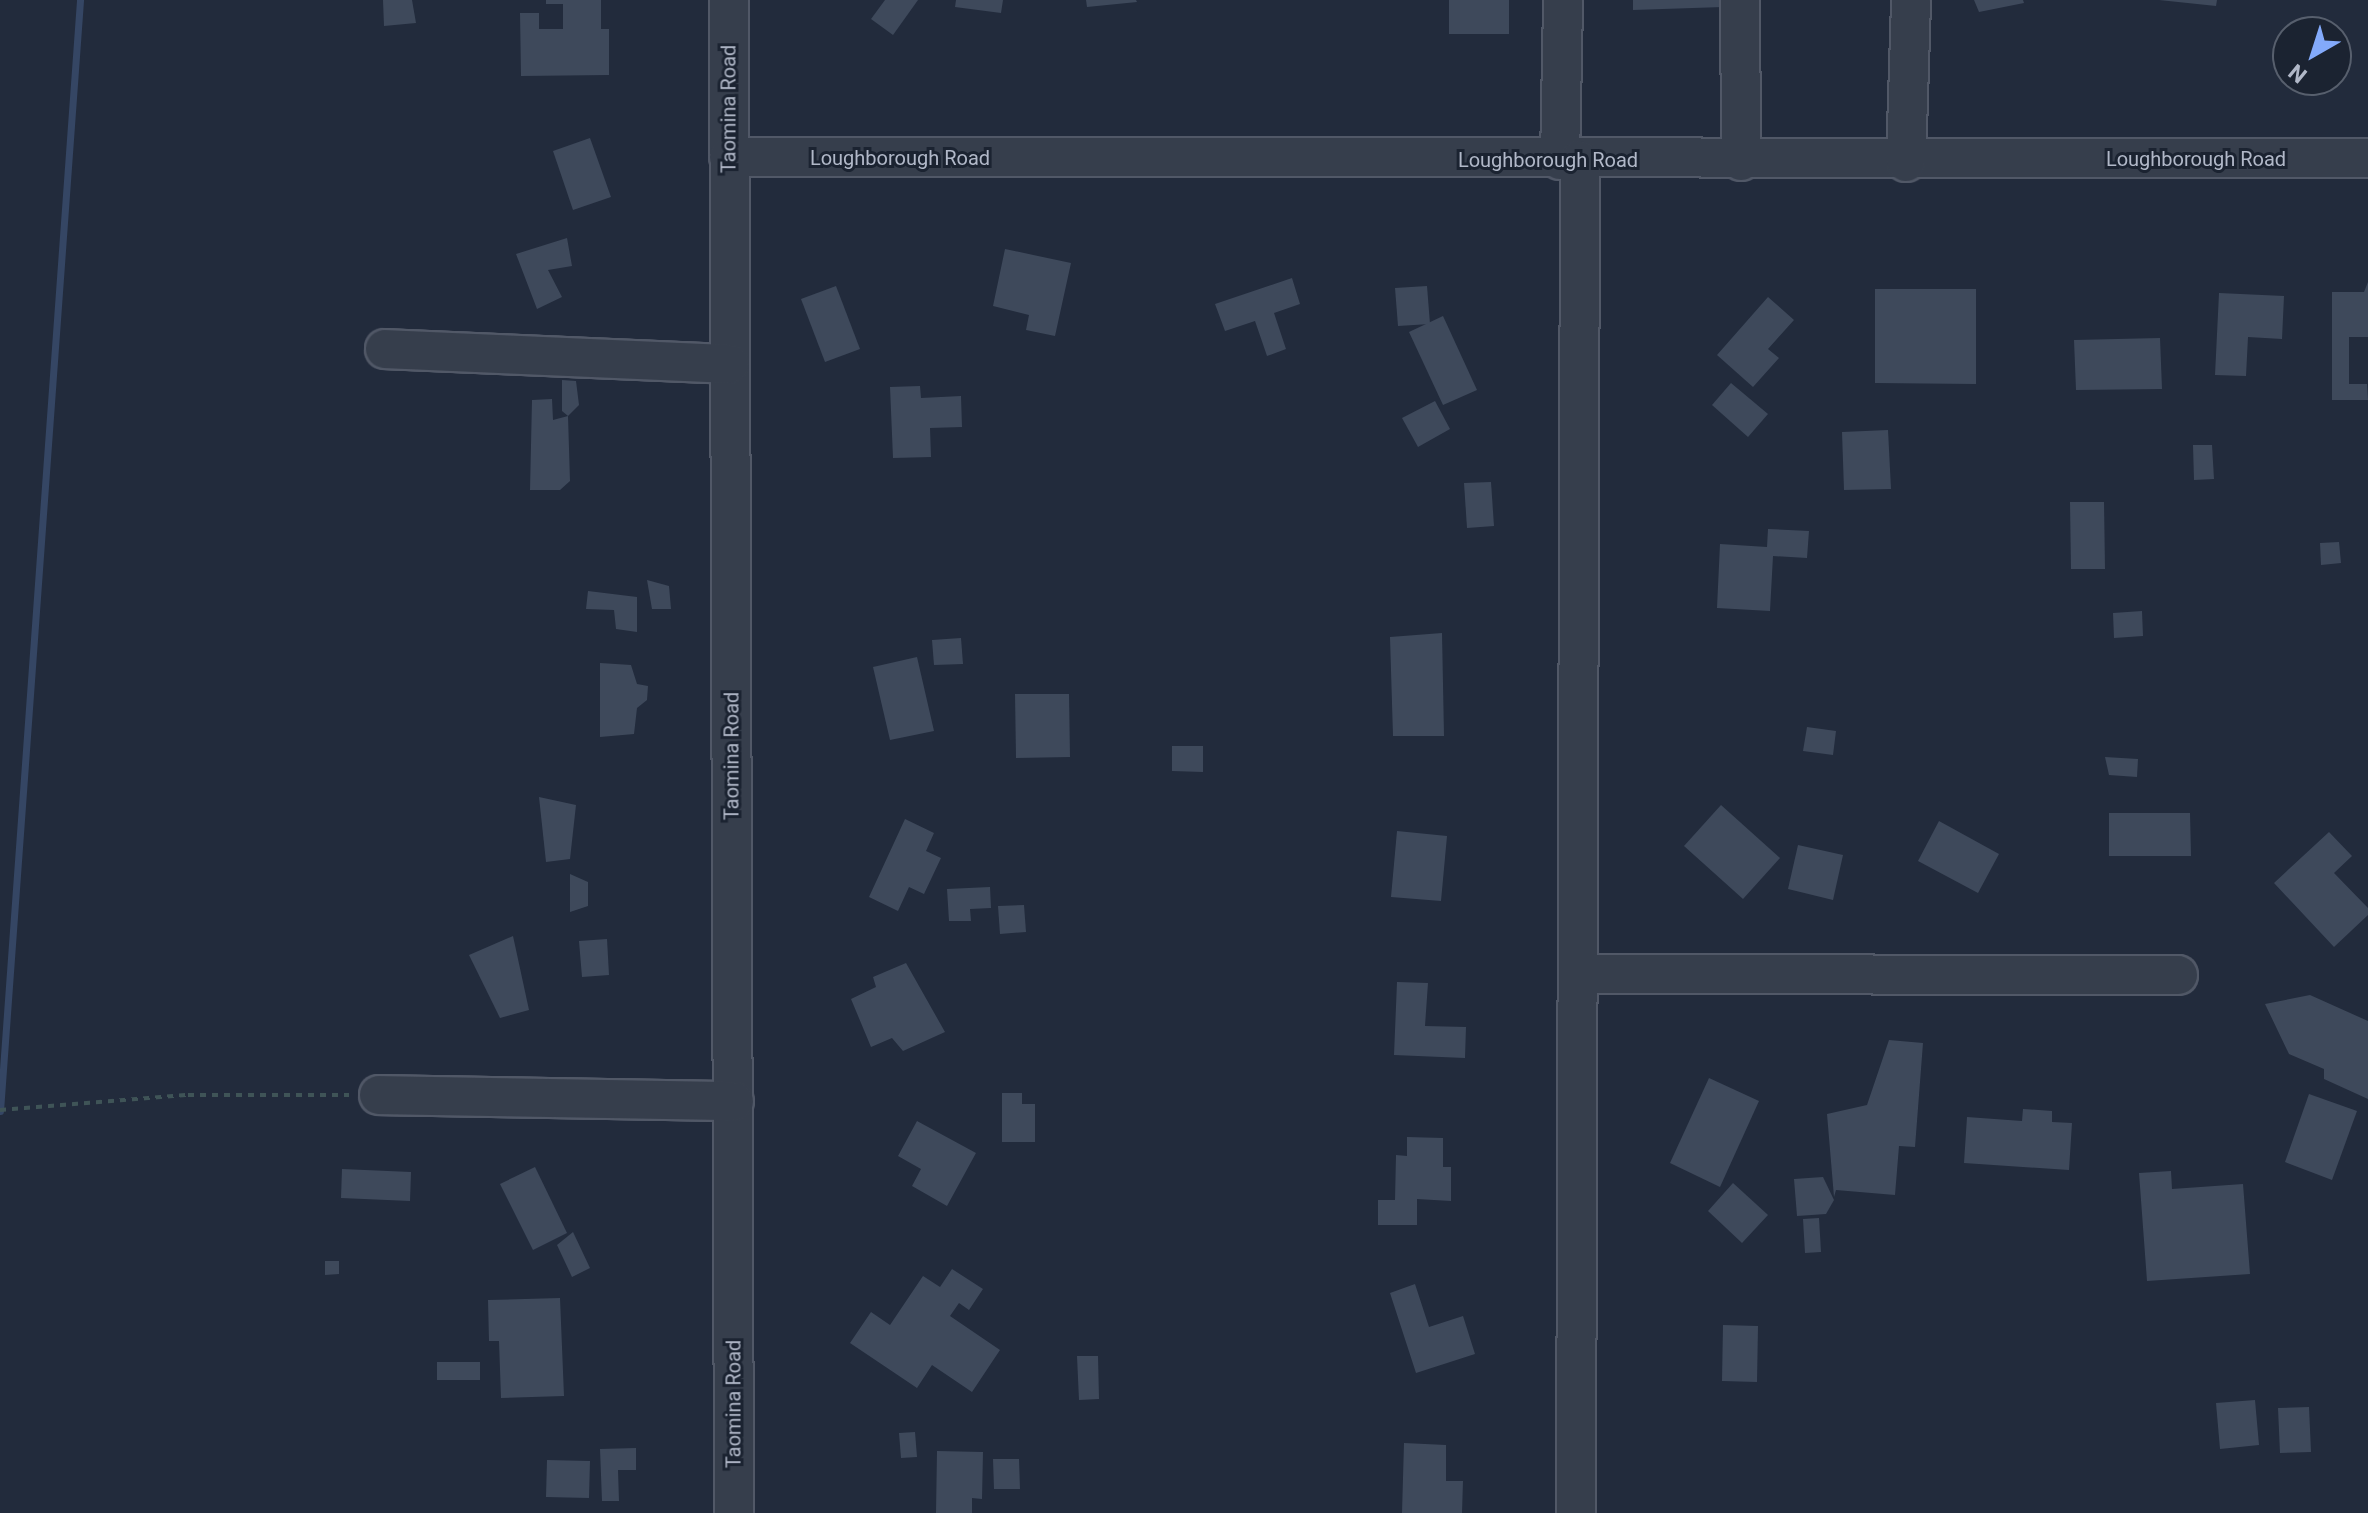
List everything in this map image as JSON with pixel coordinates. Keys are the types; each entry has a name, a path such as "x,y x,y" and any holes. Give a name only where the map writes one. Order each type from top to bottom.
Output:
{"street":[{"name":"Taomina Road","path":"729,0 734,1513"},
{"path":"1563,0 1570,160 1578,974 1576,1513"},
{"path":"1740,0 1741,161"},
{"path":"1906,162 1911,0"},
{"name":"Loughborough Road","path":"729,157 1906,162 2368,158"},
{"path":"385,349 730,364"},
{"path":"1578,974 2178,975"},
{"path":"379,1095 734,1101"}],"path":[{"path":"0,1110 188,1095 379,1095"}],"building":[{"path":"383,0 412,0 416,23 384,26"},
{"path":"546,0 601,0 601,29 609,29 609,75 521,76 520,13 539,13 539,29 563,29 563,4 546,4"},
{"path":"885,0 918,0 893,35 871,19"},
{"path":"956,0 1003,0 1001,13 955,7"},
{"path":"1086,0 1136,0 1137,2 1087,7"},
{"path":"1449,0 1509,0 1509,34 1449,34"},
{"path":"1633,0 1723,0 1723,7 1633,10"},
{"path":"1974,0 2023,0 2024,3 1979,12"},
{"path":"2159,0 2217,0 2216,6"},
{"path":"590,138 611,197 573,210 553,151"},
{"path":"567,238 572,266 548,270 562,297 537,309 516,254"},
{"path":"1005,249 1071,263 1055,336 1026,330 1029,315 993,306"},
{"path":"1292,278 1300,304 1274,313 1286,349 1267,356 1255,321 1225,331 1215,304"},
{"path":"2368,282 2368,337 2349,337 2349,384 2367,384 2368,400 2332,400 2332,292 2364,292"},
{"path":"836,286 860,349 825,362 801,299"},
{"path":"1427,286 1430,324 1398,326 1395,288"},
{"path":"1875,289 1976,289 1976,384 1875,383"},
{"path":"2219,293 2284,296 2282,339 2248,337 2246,376 2215,375"},
{"path":"1768,297 1794,320 1768,349 1779,358 1753,387 1717,355"},
{"path":"1443,316 1477,390 1443,405 1409,332"},
{"path":"2160,338 2162,389 2076,390 2074,340"},
{"path":"562,380 576,381 579,405 568,416 562,411"},
{"path":"1731,383 1768,414 1748,437 1712,405"},
{"path":"920,386 921,398 961,396 962,427 930,428 931,457 893,458 890,387"},
{"path":"552,399 553,420 568,416 570,481 560,490 530,490 532,400"},
{"path":"1435,401 1450,429 1418,447 1402,418"},
{"path":"1888,430 1891,489 1844,490 1842,432"},
{"path":"2193,445 2212,445 2214,479 2194,480"},
{"path":"1491,482 1494,526 1467,528 1464,483"},
{"path":"2070,502 2104,502 2105,569 2071,569"},
{"path":"1768,529 1809,531 1807,558 1773,556 1770,611 1717,608 1720,544 1767,547"},
{"path":"2339,542 2341,563 2321,565 2320,543"},
{"path":"647,580 669,586 671,609 652,609"},
{"path":"588,591 637,597 637,632 616,629 614,610 586,609"},
{"path":"2142,611 2143,636 2114,638 2113,613"},
{"path":"1442,633 1444,736 1393,736 1390,637"},
{"path":"961,638 963,664 934,665 932,640"},
{"path":"917,657 934,731 890,740 873,667"},
{"path":"600,663 631,665 637,684 648,686 647,700 637,708 634,734 600,737"},
{"path":"1015,694 1069,694 1070,757 1016,758"},
{"path":"1807,727 1836,731 1833,755 1803,751"},
{"path":"1172,746 1203,746 1203,772 1172,771"},
{"path":"2105,757 2138,759 2137,777 2109,775"},
{"path":"539,797 576,805 570,859 546,862"},
{"path":"1721,805 1780,858 1743,899 1684,846"},
{"path":"2109,813 2190,813 2191,856 2109,856"},
{"path":"905,819 934,833 926,851 941,858 924,894 909,887 898,911 869,897"},
{"path":"1939,821 1999,854 1978,893 1918,861"},
{"path":"1397,831 1447,836 1441,901 1391,897"},
{"path":"2329,832 2352,856 2334,873 2368,908 2368,915 2334,947 2274,883"},
{"path":"1798,845 1843,855 1833,900 1788,889"},
{"path":"570,874 588,882 588,906 570,912"},
{"path":"990,887 991,908 970,909 971,921 949,921 947,889"},
{"path":"1024,905 1026,932 1000,934 998,906"},
{"path":"513,936 529,1010 500,1018 469,955"},
{"path":"607,939 609,975 582,977 579,941"},
{"path":"906,963 945,1032 903,1051 892,1038 871,1047 851,999 876,987 873,977"},
{"path":"1397,982 1428,983 1425,1026 1466,1027 1465,1058 1394,1055"},
{"path":"2310,995 2368,1021 2368,1099 2324,1079 2324,1069 2289,1054 2265,1004"},
{"path":"1889,1040 1923,1043 1915,1147 1899,1146 1895,1195 1836,1190 1834,1197 1827,1114 1867,1105"},
{"path":"1709,1078 1759,1101 1720,1187 1670,1163"},
{"path":"1002,1093 1022,1093 1022,1104 1035,1104 1035,1142 1002,1142"},
{"path":"2309,1094 2357,1111 2332,1180 2285,1162"},
{"path":"2023,1109 2052,1111 2052,1122 2072,1123 2069,1170 1964,1163 1967,1117 2022,1121"},
{"path":"917,1121 976,1153 947,1206 912,1186 921,1169 898,1156"},
{"path":"1407,1137 1443,1138 1443,1167 1451,1167 1451,1201 1417,1199 1417,1225 1378,1225 1378,1200 1395,1200 1396,1155 1407,1156"},
{"path":"535,1167 567,1233 533,1250 500,1184"},
{"path":"342,1169 411,1172 410,1201 341,1198"},
{"path":"2171,1171 2172,1189 2243,1184 2250,1274 2147,1281 2139,1173"},
{"path":"1823,1177 1834,1200 1826,1214 1797,1216 1794,1179"},
{"path":"1733,1183 1768,1215 1742,1243 1708,1211"},
{"path":"1819,1218 1821,1252 1805,1253 1803,1219"},
{"path":"573,1232 590,1268 572,1277 557,1245"},
{"path":"325,1261 339,1261 339,1274 325,1275"},
{"path":"952,1269 983,1289 969,1310 959,1303 950,1316 1000,1350 972,1392 932,1365 917,1388 850,1343 871,1312 890,1325 923,1276 940,1287"},
{"path":"1415,1284 1429,1327 1463,1316 1475,1354 1416,1373 1390,1293"},
{"path":"560,1298 564,1396 501,1398 499,1341 489,1341 488,1300"},
{"path":"1723,1325 1758,1326 1757,1382 1722,1381"},
{"path":"1077,1356 1098,1356 1099,1399 1079,1400"},
{"path":"437,1362 480,1362 480,1380 437,1380"},
{"path":"2255,1400 2259,1445 2220,1449 2216,1403"},
{"path":"2309,1407 2311,1452 2280,1453 2278,1408"},
{"path":"915,1432 917,1457 901,1458 899,1433"},
{"path":"1404,1443 1446,1445 1446,1481 1463,1481 1462,1513 1402,1513"},
{"path":"636,1448 636,1470 618,1470 619,1501 602,1501 600,1449"},
{"path":"937,1451 983,1452 982,1499 972,1498 972,1513 936,1513"},
{"path":"993,1459 1019,1459 1020,1489 994,1489"},
{"path":"547,1460 590,1461 589,1498 546,1497"}],"waterway":[{"path":"0,1111 80,0"}]}
